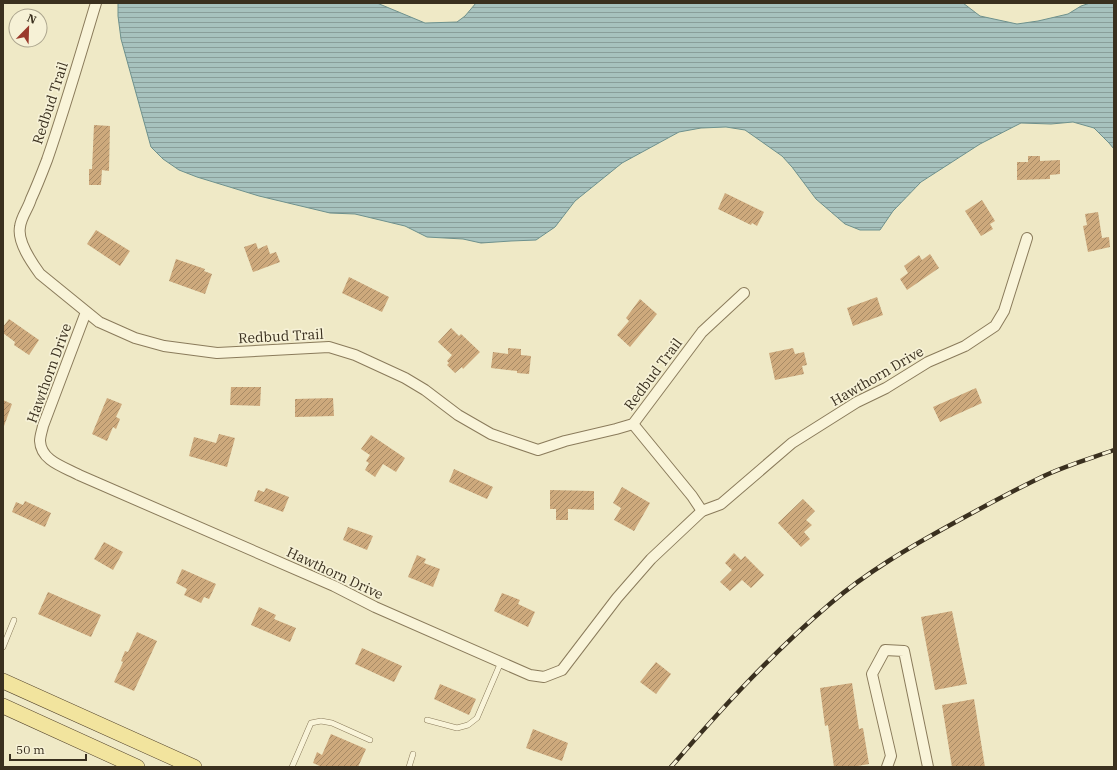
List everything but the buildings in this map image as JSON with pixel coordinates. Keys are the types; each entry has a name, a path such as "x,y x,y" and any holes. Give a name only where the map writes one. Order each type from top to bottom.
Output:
{"main road":[{"path":"3,681 194,767"},
{"path":"3,706 137,767"}],"street":[{"name":"Redbud Trail","path":"96,3 63,114 38,183 19,228 25,249 33,265 40,274 99,322 123,333 172,347 217,353 329,347 355,355 405,378 425,390 458,415 482,430 538,450 565,441 633,424 702,332 744,292"},
{"name":"Hawthorn Drive","path":"86,312 43,426 40,441 42,453 52,461 79,475 326,583 375,607 530,675 544,677 562,670 616,598 651,559 702,511 721,504 792,443 857,402 886,388 928,362 965,346 995,326 1004,311 1027,238"},
{"path":"633,424 692,496 702,511"},
{"path":"888,767 891,756 872,674 885,650 904,651 928,767"}],"lane":[{"path":"3,647 14,620"},
{"path":"427,720 457,728 468,725 477,718 502,662"},
{"path":"292,767 311,723 321,721 332,723 370,740"},
{"path":"409,767 413,754"}],"water":[{"path":"118,3 377,3 425,23 457,22 465,16 476,3 963,3 980,16 1017,24 1068,14 1081,6 1090,3 1114,3 1114,149 1094,128 1073,122 1051,124 1021,123 980,144 921,182 893,211 880,230 860,230 845,224 816,199 782,156 745,130 726,127 701,128 679,132 622,163 575,201 555,227 536,240 481,243 463,239 427,237 405,226 355,214 330,213 259,196 197,177 179,170 163,159 151,147 121,39"}],"railway":[{"path":"671,767 728,703 788,642 831,603 859,581 889,560 1010,493 1054,471 1114,450"}]}
